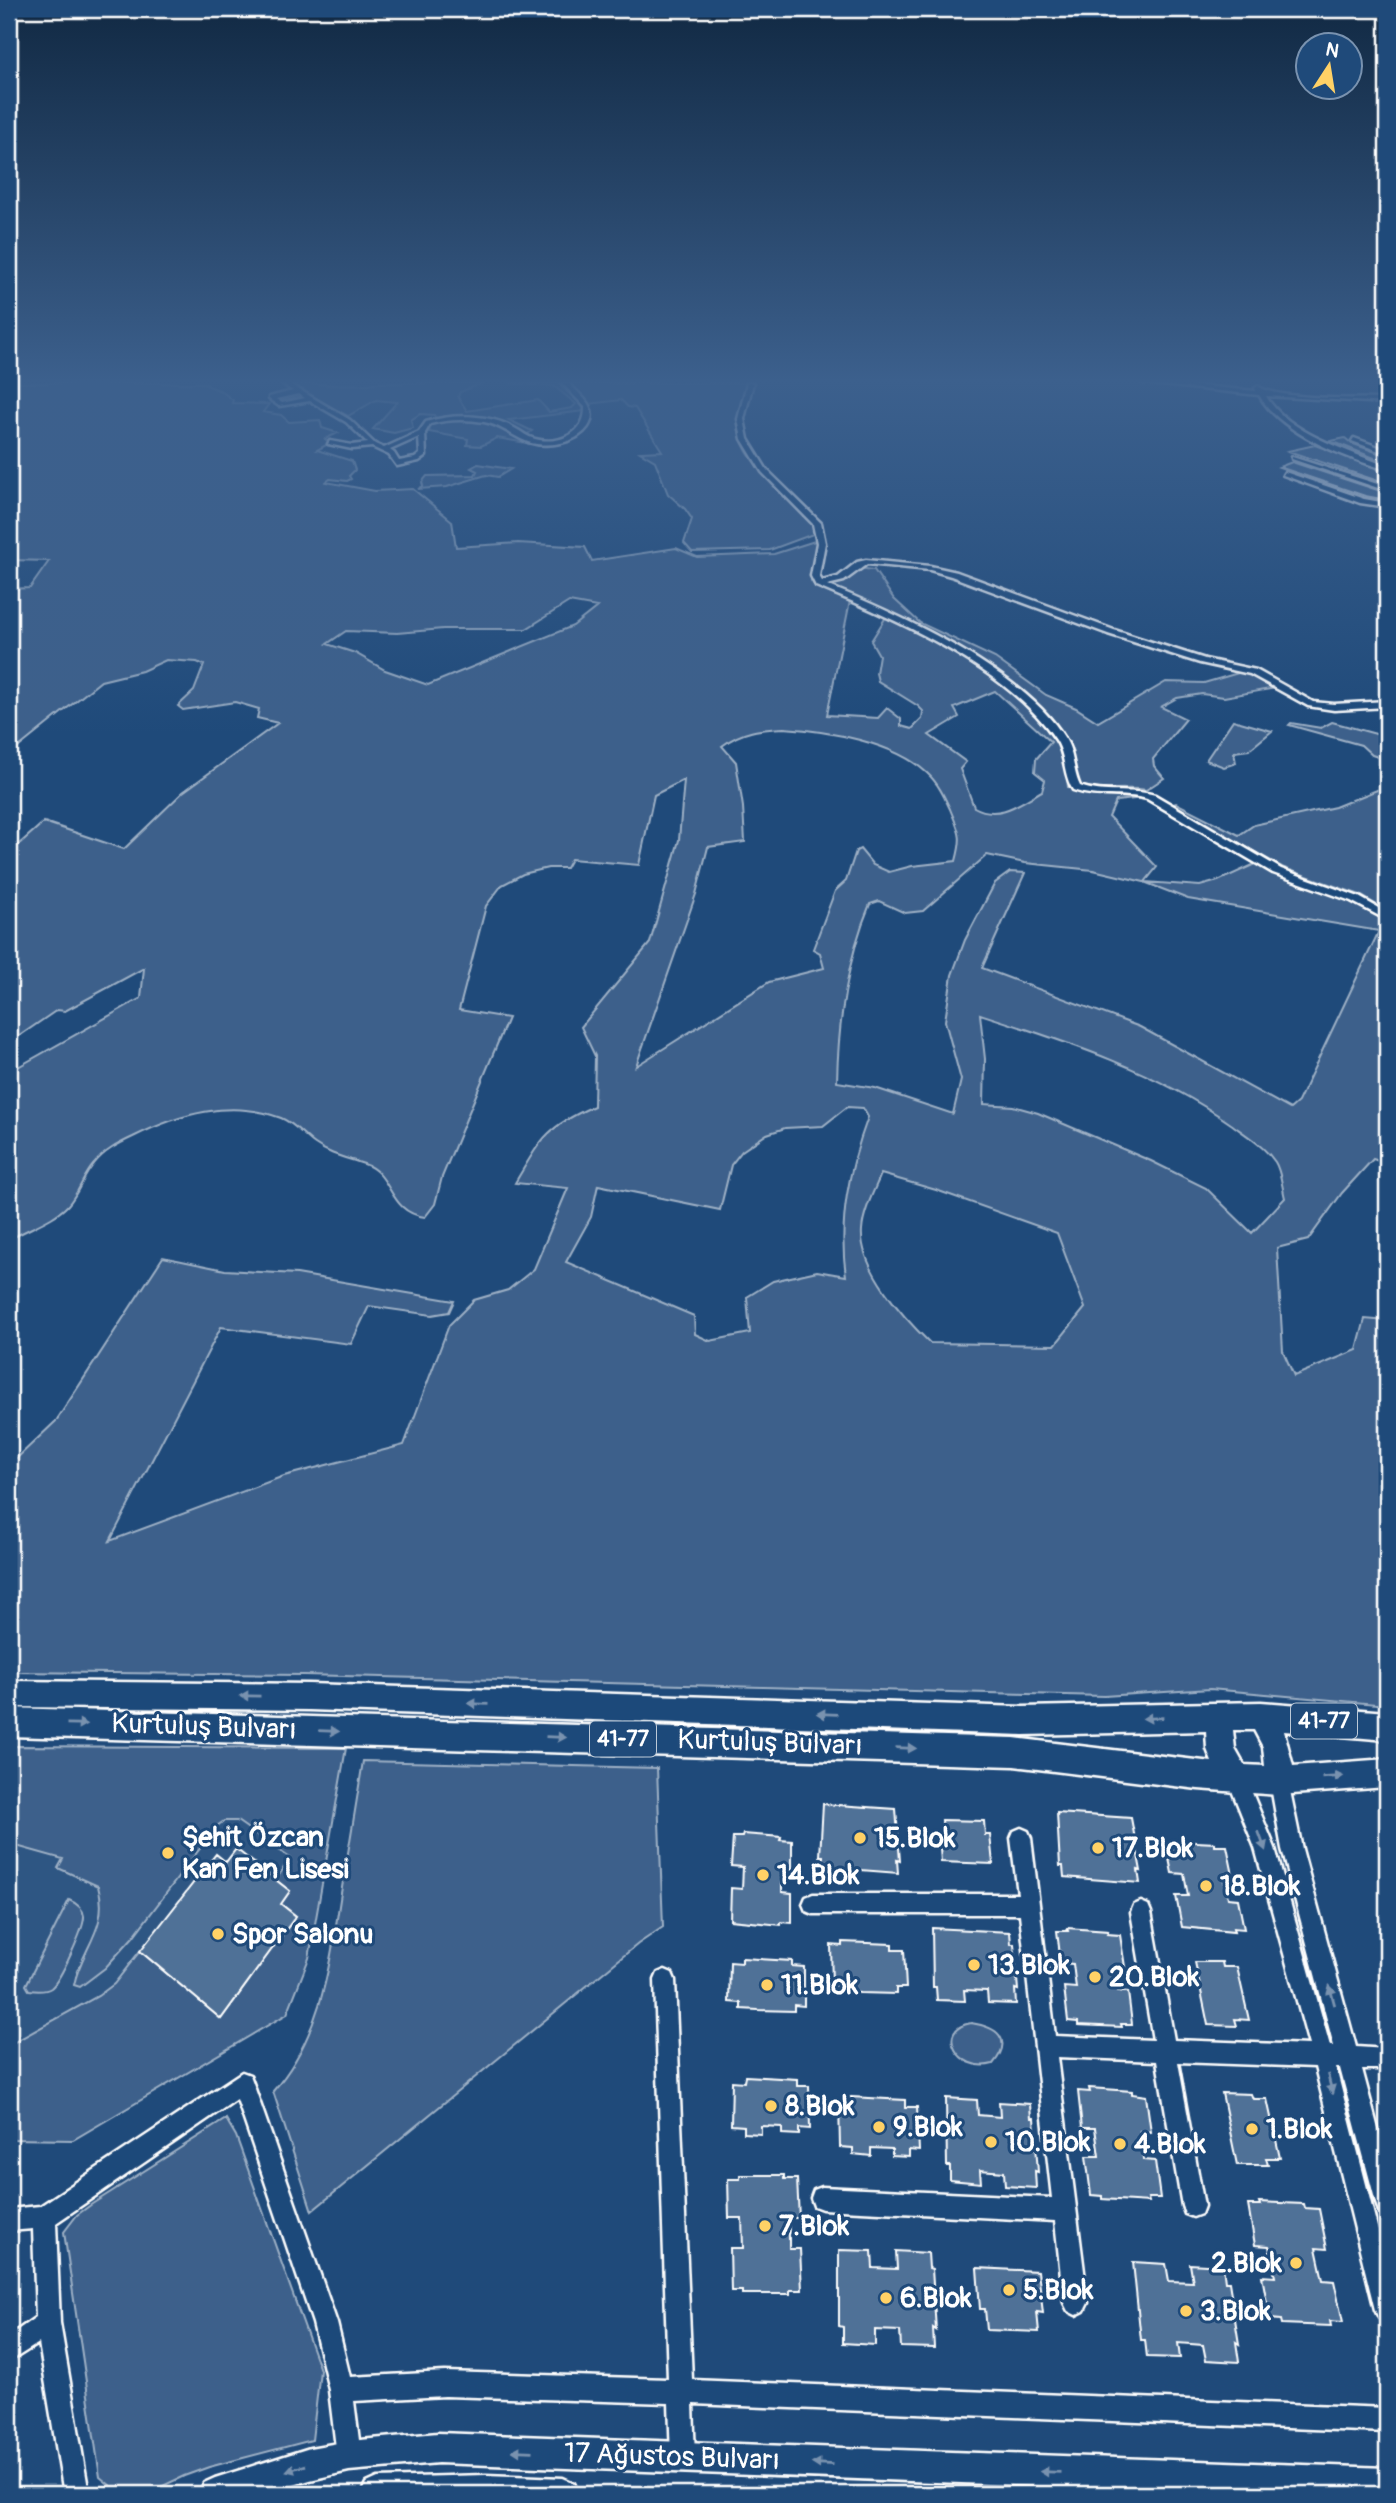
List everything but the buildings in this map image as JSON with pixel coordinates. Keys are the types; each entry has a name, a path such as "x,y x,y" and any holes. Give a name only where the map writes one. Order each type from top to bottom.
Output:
{"highway":[{"name":"Kurtuluş Bulvarı","path":"9,1694 309,1698 1023,1721 1261,1716"},
{"path":"1221,1716 1218,1742 1221,1754 1236,1778"},
{"path":"1261,1716 1272,1733 1280,1754 1279,1781 1387,1773"},
{"name":"41-77","path":"1261,1716 1387,1726"},
{"name":"Kurtuluş Bulvarı","path":"9,1722 830,1744 1014,1752 1081,1756 1236,1778 1279,1781"}],"main road":[{"name":"17 Ağustos Bulvarı","path":"215,2494 298,2467 349,2456 438,2448 1387,2484"},
{"name":"17 Ağustos Bulvarı","path":"378,2494 563,2494"}],"street":[{"path":"793,500 817,523 821,543 815,576 819,584 900,621 980,666 1013,689 1063,743 1076,788 1096,793 1128,791 1151,797 1277,871 1356,898 1387,917"},
{"path":"1360,500 1387,505"},
{"path":"819,584 841,579 866,562 937,569 1123,636 1203,661 1253,672 1311,704 1334,707 1387,704"},
{"path":"1236,1778 1265,1848 1323,2056 1387,2310"},
{"path":"1279,1781 1292,1849 1387,2203"},
{"path":"1021,1838 1076,2303"},
{"path":"813,1904 1030,1904"},
{"path":"1141,1912 1193,2206"},
{"path":"665,1980 683,2457"},
{"path":"1045,2046 1387,2059"},
{"path":"9,2220 44,2217 242,2083 325,2323 341,2390 349,2456"},
{"path":"822,2198 1066,2210"},
{"path":"44,2217 48,2323 76,2494"},
{"path":"9,2350 48,2323"},
{"path":"341,2390 445,2384 1387,2420"}],"shaded area":[{"path":"9,500 426,500 452,521 456,547 518,543 585,547 592,561 676,548 697,557 774,554 818,540 811,581 814,585 850,601 827,715 878,718 887,708 901,719 901,726 912,729 922,719 923,711 918,706 878,681 876,673 879,655 871,641 886,617 954,653 1025,705 1060,745 1068,787 1088,794 1144,798 1116,801 1109,817 1157,867 1145,882 1200,886 1257,863 1289,878 1339,895 1386,919 1387,1164 1373,1159 1342,1193 1308,1240 1277,1248 1283,1351 1294,1376 1357,1350 1365,1319 1387,1321 1387,1705 1210,1689 1104,1696 304,1675 9,1672 9,1459 17,1458 56,1421 163,1257 225,1270 297,1274 454,1301 449,1312 432,1315 369,1306 351,1344 221,1327 110,1541 284,1476 404,1445 449,1325 474,1300 508,1290 534,1269 568,1188 515,1183 546,1136 565,1121 594,1106 595,1056 581,1027 650,943 679,840 684,780 654,795 639,865 571,859 566,868 548,868 523,874 502,885 486,906 459,1010 508,1018 442,1177 435,1204 425,1217 404,1208 374,1169 321,1148 286,1120 262,1112 224,1110 168,1122 112,1148 90,1169 72,1200 62,1211 9,1240 9,1072 141,998 144,968 65,1011 57,1010 15,1039 9,1049 9,853 44,822 124,849 183,792 278,723 257,718 259,709 235,702 183,710 178,706 194,691 204,665 166,660 142,671 101,681 9,755 9,589 30,588 49,561 9,560","holes":["569,602 597,607 573,626 428,685 385,670 355,653 327,644 346,631 397,633 443,629 526,629","995,691 1051,742 1036,759 1035,772 1045,780 1042,791 1001,811 983,811 974,807 960,769 966,762 929,735 959,717 954,708","784,728 860,740 897,753 913,762 934,781 950,809 959,835 956,861 912,866 889,872 873,865 860,849 856,851 846,881 835,891 813,949 820,953 824,968 769,982 636,1066 696,894 708,847 745,842 736,762 722,746 744,734","987,855 1025,863 1093,870 1144,882 1188,899 1379,931 1298,1102 1290,1109 1140,1027 982,968 1025,873 1010,872 995,883 965,940 952,975 945,1021 961,1080 953,1114 875,1088 837,1082 845,992 855,947 870,904 879,901 905,913 923,911","980,1014 1045,1035 1141,1073 1202,1105 1260,1146 1271,1156 1279,1170 1285,1198 1252,1233 1206,1188 1151,1161 1038,1113 1013,1106 984,1104 985,1059","847,1107 863,1108 868,1117 855,1156 844,1215 846,1276 817,1271 773,1281 747,1297 750,1333 710,1341 695,1334 694,1316 566,1262 591,1217 598,1185 720,1210 731,1165 742,1151 767,1134 785,1128 823,1126","881,1174 936,1190 1057,1233 1085,1308 1055,1345 930,1343 885,1291 875,1276 863,1245 863,1223"]},
{"path":"675,500 793,500 809,518 816,533 770,550 692,552 684,543 692,519"},
{"path":"857,568 874,570 894,599 920,623 995,658 1046,695 1076,708 1098,722 1166,682 1204,683 1245,671 1276,688 1224,697 1202,694 1177,698 1161,707 1186,719 1153,759 1154,766 1164,778 1146,790 1083,786 1077,782 1072,749 1062,734 1046,717 975,661 824,585"},
{"path":"1233,720 1272,731 1249,750 1234,752 1236,763 1224,767 1206,760"},
{"path":"1332,722 1387,737 1387,760 1372,755 1361,745 1289,725 1291,723 1321,728"},
{"path":"1387,786 1387,911 1360,895 1284,868 1171,805 1176,803 1239,835 1254,825 1335,807"},
{"name":"Şehit Özcan Kan Fen Lisesi","path":"9,1746 346,1748 309,1958 287,2014 73,2140 9,2139"},
{"name":"Şehit Özcan Kan Fen Lisesi","path":"9,1746 346,1748 309,1958 287,2014 73,2140 9,2139 9,2045 98,1996 114,1984 140,1951 221,2019 296,1916 281,1904 290,1891 276,1880 290,1858 237,1821 224,1821 217,1826 133,1937 105,1968 80,1987 74,1985 98,1926 101,1901 98,1886 58,1868 63,1859 9,1844"},
{"path":"363,1761 657,1768 663,1927 638,1944 312,2211 273,2091 290,2070 303,2047 321,1998 333,1946"},
{"path":"69,1900 79,1906 84,1916 71,1954 51,1988 43,1991 29,1990 26,1985"},
{"path":"971,2023 995,2031 1000,2036 1002,2048 993,2064 970,2063 955,2050 952,2041 954,2033 960,2027"},
{"path":"226,2119 236,2136 320,2370 312,2440 209,2467 146,2494 117,2491 100,2477 64,2232 77,2215 92,2204"}],"place":[{"name":"15.Blok","path":"860,1838"},
{"name":"17.Blok","path":"1098,1848"},
{"name":"Şehit Özcan Kan Fen Lisesi","path":"168,1853"},
{"name":"14.Blok","path":"763,1875"},
{"name":"18.Blok","path":"1206,1886"},
{"name":"Spor Salonu","path":"218,1934"},
{"name":"13.Blok","path":"974,1965"},
{"name":"20.Blok","path":"1095,1977"},
{"name":"11.Blok","path":"767,1985"},
{"name":"8.Blok","path":"771,2106"},
{"name":"9.Blok","path":"879,2127"},
{"name":"1.Blok","path":"1252,2129"},
{"name":"10.Blok","path":"991,2142"},
{"name":"4.Blok","path":"1120,2144"},
{"name":"7.Blok","path":"765,2226"},
{"name":"2.Blok","path":"1296,2263"},
{"name":"5.Blok","path":"1009,2290"},
{"name":"6.Blok","path":"886,2298"},
{"name":"3.Blok","path":"1186,2311"}]}
